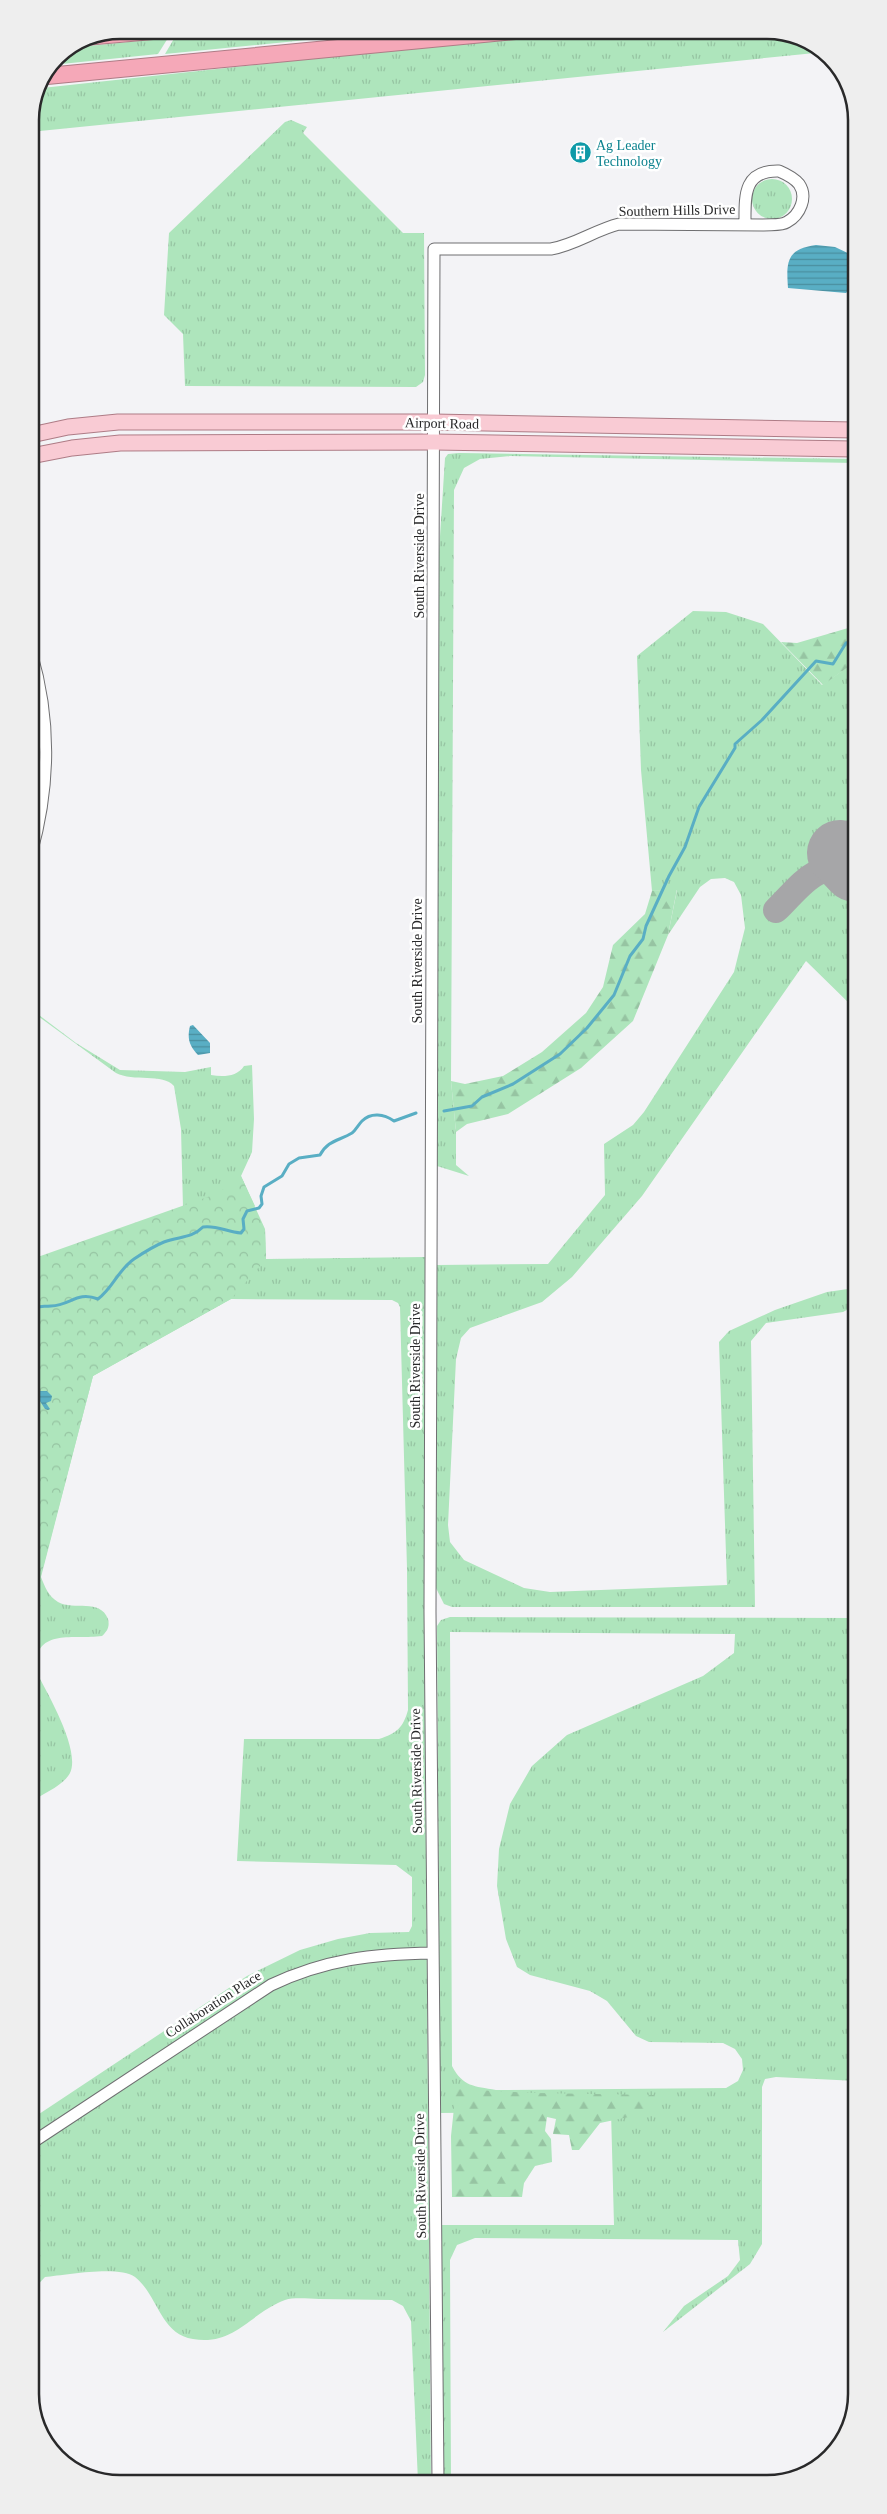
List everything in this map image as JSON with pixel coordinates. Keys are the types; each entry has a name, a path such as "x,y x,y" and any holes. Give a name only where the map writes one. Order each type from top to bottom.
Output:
{"highway":[{"path":"52,76 431,39"}],"main road":[{"name":"Airport Road","path":"39,433 76,426 118,422 434,422 848,430"},
{"name":"Airport Road","path":"39,454 72,448 120,443 434,442 848,449"}],"street":[{"name":"Southern Hills Drive","path":"434,249 550,249 566,246 603,228 618,224 745,224 787,222 799,211 802,203 799,185 779,171 760,173 746,192 745,224"},
{"name":"South Riverside Drive","path":"434,249 430,1376 438,2475"},
{"path":"39,681 42,692 46,745 43,802 39,819"},
{"name":"Collaboration Place","path":"39,2138 271,1984 304,1970 347,1958 381,1954 433,1953"}],"green space":[{"path":"167,39 158,54 60,64 75,52 87,46"},
{"path":"174,39 317,39 165,54"},
{"path":"517,39 773,39 798,45 813,53 39,131 39,114 46,88"},
{"path":"291,120 307,127 303,133 403,233 424,233 425,375 423,382 416,387 185,386 183,334 164,315 169,233 285,122"},
{"path":"776,179 783,182 789,188 792,199 791,207 783,216 776,219 768,219 761,216 753,207 752,195 755,188 764,180"},
{"path":"448,454 848,459 848,463 510,456 480,459 464,468 454,490 451,1081 456,1132 456,1165 469,1176 437,1166 439,552 445,458"},
{"path":"693,611 726,612 763,624 822,685 848,667 848,828 769,902 781,914 819,877 833,871 848,887 848,1002 806,961 642,1196 572,1277 542,1302 470,1328 461,1338 456,1359 448,1525 450,1542 464,1560 524,1588 550,1592 727,1585 719,1342 729,1331 775,1310 827,1292 848,1289 848,1309 843,1312 766,1323 751,1341 755,1607 452,1607 444,1604 436,1588 437,1265 548,1264 605,1195 604,1144 633,1125 644,1112 734,972 745,928 741,895 734,882 725,878 711,879 700,887 668,935 677,890 652,891 641,770 637,656"},
{"path":"848,628 848,667 823,685 781,642 797,643"},
{"path":"677,889 668,935 633,1021 581,1068 508,1114 467,1124 456,1132 451,1081 465,1084 503,1076 542,1052 586,1013 603,987 613,945 645,914 652,891"},
{"path":"39,1015 76,1043 120,1070 185,1072 211,1067 211,1075 225,1076 238,1072 244,1066 252,1065 254,1119 252,1152 241,1176 255,1206 183,1208 181,1129 174,1086 163,1080 123,1076 116,1073 39,1017"},
{"path":"241,1176 265,1229 266,1259 231,1299 93,1376 39,1583 39,1257 216,1194"},
{"path":"265,1229 266,1259 425,1257 424,1606 431,2475 418,2475 411,2321 403,2306 392,2300 289,2299 273,2306 231,2333 220,2338 208,2340 182,2336 173,2330 143,2285 135,2277 127,2273 105,2271 45,2277 39,2284 39,2114 247,1976 300,1950 338,1939 370,1933 409,1932 412,1926 412,1877 396,1865 237,1861 244,1739 379,1739 401,1726 408,1710 407,1569 400,1307 398,1303 392,1300 231,1299 93,1376 41,1577 47,1591 58,1602 99,1609 104,1613 109,1622 107,1631 102,1636 57,1638 48,1642 39,1652 39,1534 82,1379"},
{"path":"450,1617 848,1618 848,2081 776,2077 765,2079 762,2087 762,2244 750,2264 663,2332 684,2306 728,2276 740,2260 738,2240 475,2238 457,2245 450,2260 451,2475 443,2475 441,2225 614,2225 611,2111 440,2113 437,1626 441,1620","holes":["450,1632 735,1634 734,1653 703,1676 567,1735 532,1766 510,1804 499,1849 497,1886 506,1939 517,1967 530,1975 590,1991 607,2001 636,2036 649,2042 723,2043 735,2049 742,2059 743,2070 738,2081 726,2088 496,2090 465,2082 452,2066"]},
{"path":"39,1677 61,1722 71,1750 72,1763 70,1773 53,1789 39,1797"},
{"path":"456,2089 535,2093 654,2095 653,2112 600,2123 579,2150 572,2150 569,2135 553,2134 556,2119 547,2117 545,2131 551,2139 552,2162 535,2166 524,2183 522,2197 452,2197 451,2136"}],"water":[{"path":"816,245 835,247 848,253 848,291 846,293 788,288 787,270 790,258 794,253 806,247"},
{"path":"193,1025 210,1043 210,1053 198,1055 193,1048 189,1034 190,1026"},
{"path":"47,1391 52,1396 51,1401 46,1403 50,1409 45,1409 39,1400 39,1392"}],"waterway":[{"path":"444,1111 472,1106 482,1097 513,1084 560,1054 587,1028 614,995 630,956 643,939 646,926 669,876 685,847 699,807 735,748 735,744 762,720 816,661 833,664 848,643"},
{"path":"39,1307 58,1305 79,1297 98,1299 108,1290 128,1263 160,1244 194,1234 203,1227 213,1227 241,1233 244,1229 243,1219 247,1211 259,1208 262,1204 261,1196 264,1187 282,1176 289,1164 299,1158 320,1155 334,1141 352,1133 369,1116 382,1116 394,1121 416,1113"}],"taxiway":[{"path":"776,910 810,877 829,869 848,868"}],"runway":[{"path":"840,853 848,862"}],"place":[{"name":"Ag Leader Technology","path":"580,153"}]}
